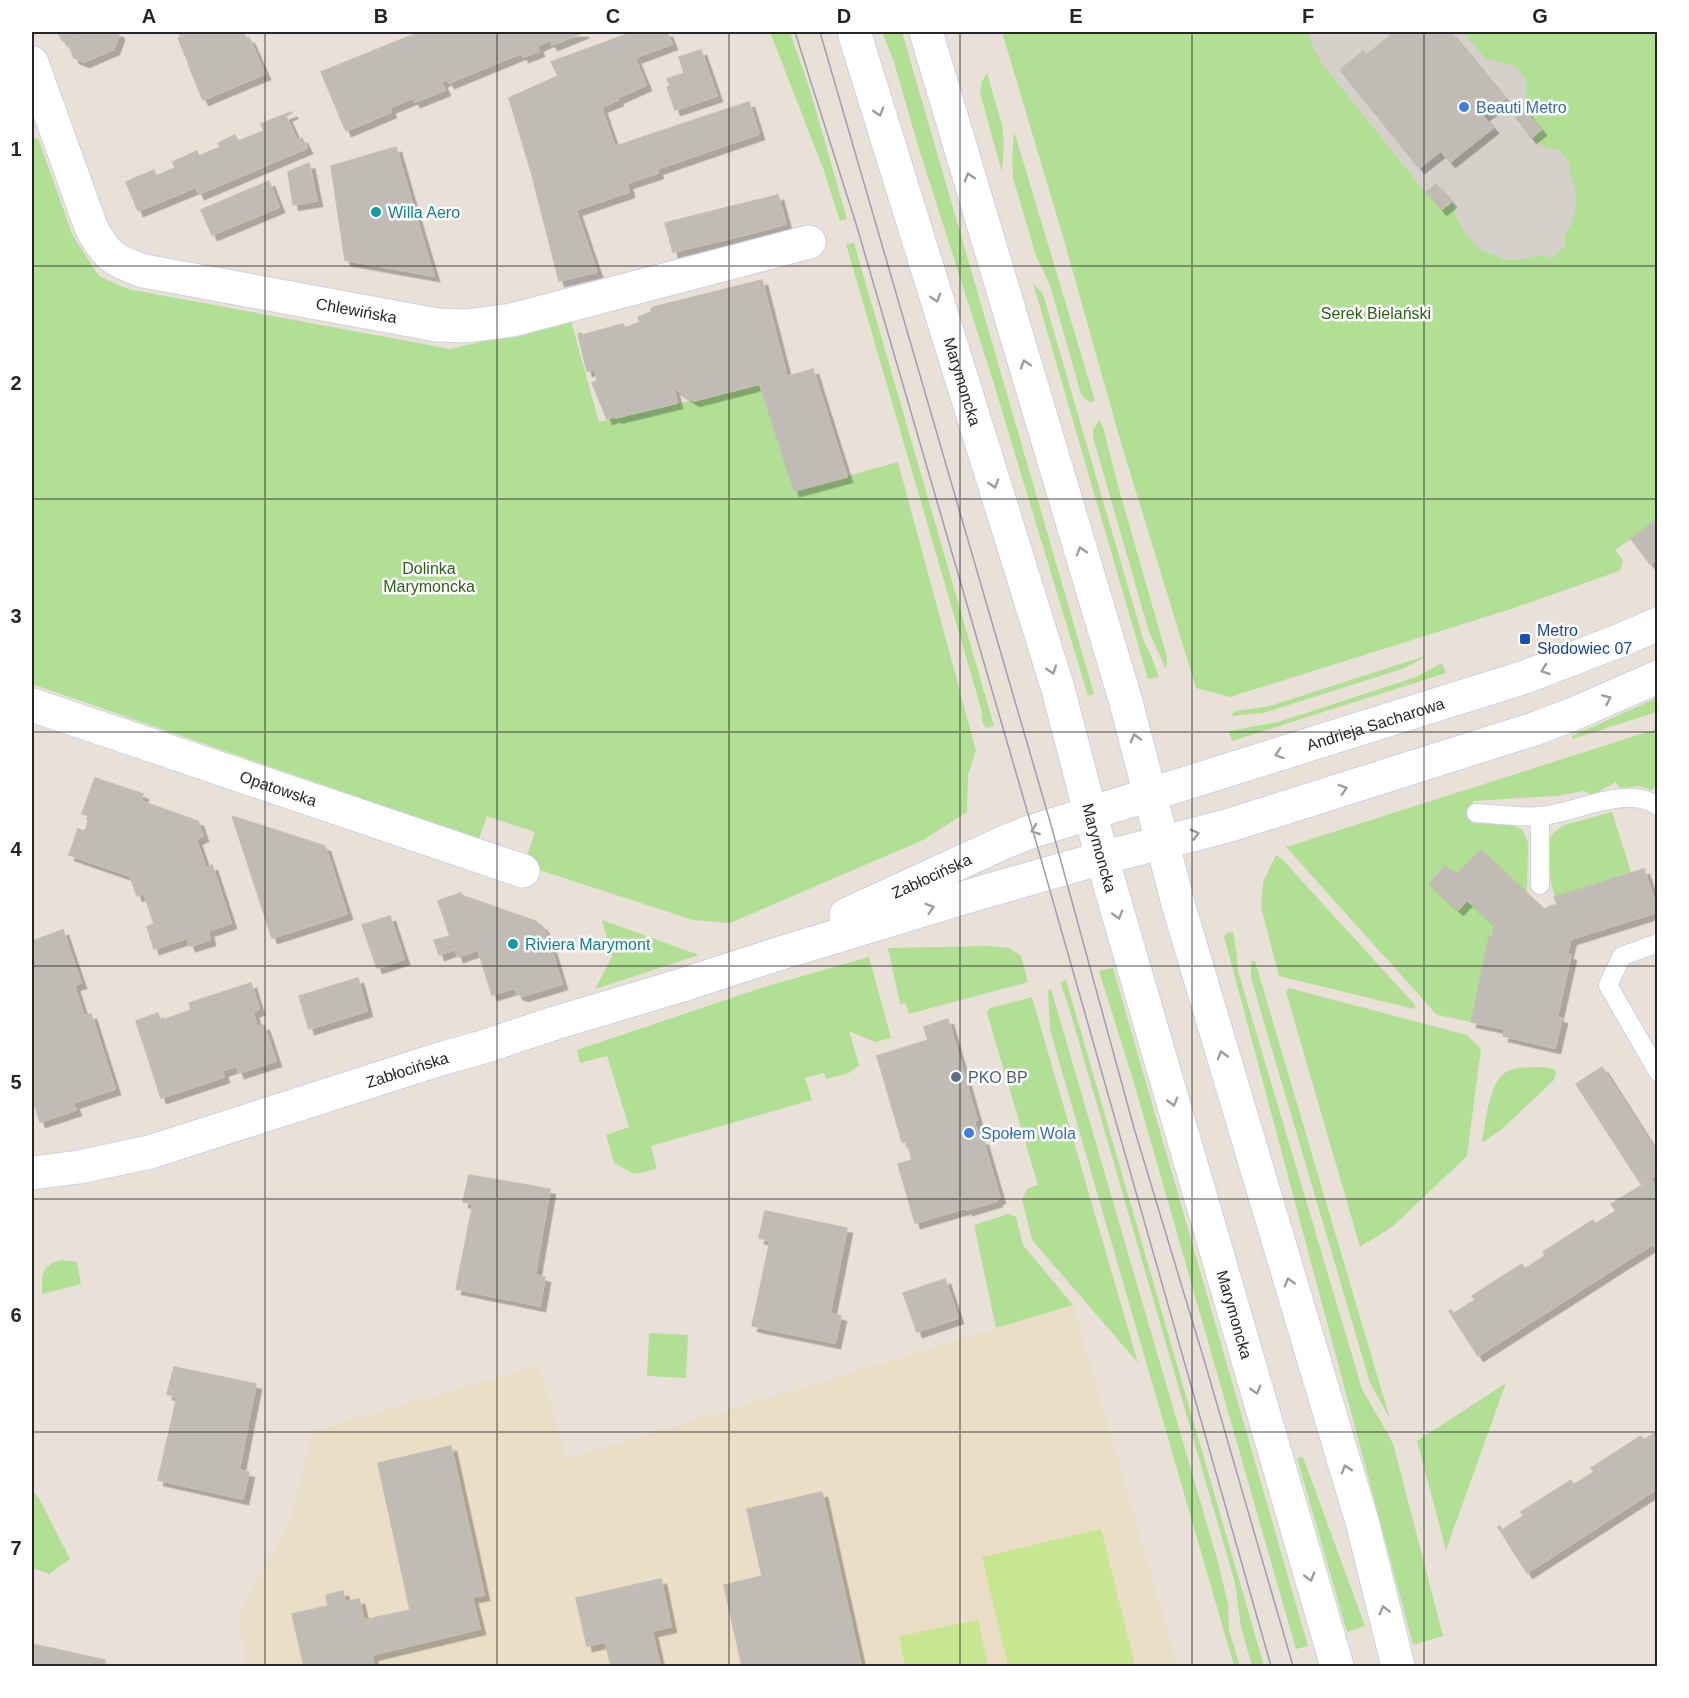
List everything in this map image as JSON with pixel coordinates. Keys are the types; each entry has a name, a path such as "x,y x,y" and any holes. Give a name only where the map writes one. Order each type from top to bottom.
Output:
{"street":[{"name":"Marymoncka","path":"854,32 1058,689 1102,858 1336,1666"},
{"path":"926,32 1126,702 1183,923 1363,1525 1398,1666"},
{"name":"Chlewińska","path":"32,63 99,243 112,258 144,271 436,325 466,326 512,320 809,242"},
{"name":"Andrieja Sacharowa","path":"1090,813 1525,677 1658,624"},
{"path":"1102,858 1227,826 1534,729 1658,677"},
{"name":"Opatowska","path":"32,705 524,871"},
{"name":"Zabłocińska","path":"781,953 822,926 1000,844 1090,813"},
{"name":"Zabłocińska","path":"32,1173 79,1167 150,1152 781,953 1102,858"}],"lane":[{"path":"1476,813 1540,816 1613,799 1638,797 1658,806"},
{"path":"1539,885 1540,816"},
{"path":"1658,943 1622,956 1608,985 1658,1072"}],"shaded area":[{"path":"1308,32 1395,32 1366,55 1363,51 1340,70 1419,168 1441,151 1450,162 1493,128 1483,116 1505,99 1450,32 1463,32 1486,59 1514,65 1526,79 1526,111 1517,119 1531,137 1546,148 1559,150 1571,165 1569,171 1575,187 1576,209 1565,235 1566,246 1550,259 1541,255 1519,260 1505,260 1481,250 1466,235 1455,215 1455,209 1437,184 1425,192 1323,65 1313,48"},
{"path":"1073,1305 1178,1666 245,1666 239,1614 292,1516 313,1431 539,1365 567,1459"}],"green space":[{"path":"770,32 790,32 810,90 847,219 840,221 823,168"},
{"path":"882,32 902,32 1094,694 1088,696 994,384 919,149 894,62"},
{"name":"Serek Bielański","path":"1002,32 1657,32 1657,559 1650,564 1631,539 1615,550 1622,560 1619,571 1511,609 1230,697 1196,688 1119,436"},
{"path":"987,73 1002,125 1004,144 1002,172 980,93 982,81"},
{"path":"1014,131 1095,401 1090,402 1081,394 1050,285 1036,256 1013,178"},
{"name":"Dolinka Marymoncka","path":"38,138 73,236 99,276 128,289 450,349 571,321 599,422 760,385 794,491 898,462 976,751 968,774 967,812 923,840 730,923 693,920 524,865 535,832 487,816 479,839 32,684 32,140"},
{"path":"854,243 994,726 986,728 982,721 982,712 846,244"},
{"path":"1033,283 1043,294 1144,642 1159,677 1148,679"},
{"path":"1099,420 1103,427 1167,657 1166,669 1149,632 1093,437 1093,430"},
{"path":"1425,656 1402,669 1273,710 1231,716 1235,711 1270,706"},
{"path":"1442,663 1446,673 1232,741 1229,731 1278,722 1416,677"},
{"path":"1657,698 1657,712 1572,739 1572,736"},
{"path":"1657,729 1657,784 1652,790 1639,786 1620,788 1616,782 1592,795 1583,791 1556,796 1473,801 1473,823 1512,825 1523,830 1528,843 1527,893 1480,851 1456,874 1446,866 1430,883 1458,910 1468,899 1494,924 1471,1022 1437,1015 1286,847"},
{"path":"1612,812 1631,872 1555,897 1551,883 1548,842 1553,833 1564,825"},
{"path":"1276,855 1416,1006 1414,1009 1279,976 1261,907 1263,882"},
{"path":"602,920 699,955 595,989 612,957"},
{"path":"1233,932 1238,971 1362,1389 1393,1443 1443,1636 1413,1645 1224,936"},
{"path":"990,946 1009,948 1021,956 1028,982 909,1014 906,1003 900,1004 888,948"},
{"path":"869,957 891,1038 875,1042 849,1031 859,1065 849,1073 826,1079 824,1073 805,1078 812,1100 651,1146 657,1169 634,1174 614,1163 606,1135 629,1127 607,1056 580,1063 577,1050 761,988"},
{"path":"1251,961 1255,961 1390,1419 1370,1383 1251,978"},
{"path":"1113,968 1308,1646 1296,1649 1134,1083 1099,971"},
{"path":"1066,980 1264,1666 1252,1666 1241,1627 1235,1583 1060,982"},
{"path":"1289,988 1467,1035 1481,1049 1467,1156 1392,1227 1360,1247 1286,992"},
{"path":"1051,989 1218,1562 1228,1604 1229,1630 1240,1666 1234,1666 1050,1030 1048,991"},
{"path":"1032,997 1138,1363 1032,1240 1022,1199 1027,1189 1038,1185 987,1013 990,1008"},
{"path":"1516,1068 1554,1069 1556,1072 1554,1080 1502,1129 1483,1142 1489,1102 1496,1083 1508,1071"},
{"path":"1008,1214 1016,1217 1023,1245 1073,1305 996,1328 974,1225"},
{"path":"61,1260 77,1262 81,1284 42,1294 42,1282 46,1268"},
{"path":"649,1333 688,1335 686,1378 647,1376"},
{"path":"1506,1383 1446,1550 1417,1441"},
{"path":"1303,1457 1365,1626 1347,1632 1297,1458"},
{"path":"32,1490 39,1498 70,1559 49,1574 32,1568"},
{"path":"1101,1529 1135,1666 1008,1666 982,1557"},
{"path":"978,1620 988,1666 905,1666 899,1636"}],"building":[{"path":"57,32 87,32 63,41"},
{"path":"87,32 118,32 119,35 114,49 84,62 74,58 67,40"},
{"path":"178,32 243,32 247,39 189,64 178,38 181,37"},
{"path":"420,32 584,32 552,45 550,40 537,46 539,51 523,57 522,53 449,83 447,79 441,82 445,90 415,102 413,98 389,108 391,112 346,131 321,72"},
{"path":"633,32 667,32 672,44 605,69 612,85 516,121 509,98 558,76 551,62"},
{"path":"1395,32 1450,32 1505,99 1483,116 1493,128 1450,162 1441,151 1419,168 1340,70 1363,51 1366,55"},
{"path":"249,38 265,74 203,100 188,64"},
{"path":"701,50 717,96 675,110 667,87 670,86 667,79 684,73 679,57"},
{"path":"635,58 646,85 601,107 615,147 532,175 516,121 612,85 605,69"},
{"path":"749,102 759,134 721,147 709,115"},
{"path":"1526,111 1530,117 1521,124 1516,118"},
{"path":"291,112 286,116 297,140 302,138 307,148 199,194 196,187 138,211 126,182 154,170 156,176 175,168 173,162 197,151 199,156 220,147 218,143 235,135 238,141 264,131 261,124"},
{"path":"709,115 721,147 657,169 646,136"},
{"path":"1530,117 1541,130 1531,138 1521,124"},
{"path":"646,136 658,173 627,183 629,192 576,210 597,272 559,281 532,175"},
{"name":"Willa Aero","path":"396,147 434,276 345,260 331,166"},
{"path":"309,163 317,201 293,205 288,172"},
{"path":"269,181 279,207 212,235 201,210"},
{"path":"1436,184 1441,190 1431,197 1426,192"},
{"path":"1441,190 1451,202 1441,210 1431,197"},
{"path":"778,195 786,224 749,234 741,204"},
{"path":"741,204 749,234 673,252 665,223"},
{"path":"762,280 787,377 694,401 673,387 653,307"},
{"path":"654,308 677,403 607,419 592,383 597,381 595,369 587,371 578,334 582,335 623,324 625,328 640,322 638,317 651,312"},
{"path":"813,369 847,477 794,491 760,385"},
{"path":"1654,521 1658,526 1658,559 1650,564 1631,539"},
{"path":"95,778 143,794 141,801 198,821 203,836 196,839 206,868 212,865 231,923 208,931 210,940 190,946 187,938 154,949 147,927 154,924 144,893 137,896 130,876 69,855 78,829 85,831 90,816 82,814"},
{"path":"232,816 325,846 347,914 272,938"},
{"path":"1481,850 1544,909 1557,904 1554,897 1644,869 1658,912 1571,939 1567,954 1571,955 1557,1017 1562,1018 1555,1048 1503,1036 1505,1029 1471,1022 1489,937 1492,937 1494,925 1467,900 1458,910 1429,884 1445,866 1457,874"},
{"path":"461,893 478,950 458,957 455,949 439,955 434,940 450,936 438,901"},
{"name":"Riviera Marymont","path":"461,895 535,921 542,926 562,984 523,996 517,994 515,988 492,995"},
{"path":"390,916 404,959 377,968 362,925"},
{"path":"63,930 81,983 74,985 84,1016 91,1014 115,1089 73,1103 76,1110 40,1122 32,1097 32,941"},
{"path":"358,978 367,1011 309,1029 299,996"},
{"path":"251,983 259,1009 253,1012 257,1027 264,1025 276,1061 239,1073 236,1066 222,1071 224,1077 161,1098 136,1021 158,1013 160,1021 191,1010 189,1003"},
{"path":"948,1019 977,1120 974,1121 980,1140 983,1140 1000,1198 967,1210 966,1208 915,1223 898,1164 912,1160 907,1141 902,1142 877,1056 928,1040 924,1027"},
{"path":"1602,1067 1658,1155 1658,1173 1641,1184 1576,1084"},
{"path":"469,1175 550,1189 535,1275 545,1277 540,1306 456,1289 473,1204 463,1202"},
{"path":"1651,1180 1658,1190 1658,1246 1655,1247 1653,1244 1478,1356 1449,1311 1451,1310 1453,1314 1475,1300 1472,1296 1522,1264 1525,1269 1545,1256 1543,1252 1593,1220 1595,1224 1616,1211 1611,1204"},
{"path":"765,1211 847,1228 830,1313 841,1316 835,1343 752,1326 770,1241 759,1238"},
{"path":"945,1279 958,1318 917,1332 903,1293"},
{"path":"174,1367 256,1384 239,1470 249,1472 243,1499 158,1480 177,1397 167,1394"},
{"path":"1658,1431 1658,1488 1527,1573 1498,1527 1500,1526 1502,1530 1523,1516 1521,1512 1571,1480 1573,1485 1594,1472 1591,1468 1641,1436 1644,1440"},
{"path":"451,1446 484,1595 410,1610 378,1463"},
{"path":"822,1492 861,1666 742,1666 724,1585 762,1576 747,1509"},
{"path":"661,1579 671,1627 652,1631 660,1666 611,1666 605,1642 587,1646 576,1598"},
{"path":"343,1591 345,1602 359,1599 364,1620 472,1597 480,1629 372,1655 374,1666 304,1666 292,1614 328,1606 326,1595"},
{"path":"32,1644 105,1660 104,1666 32,1666"}],"tram line":[{"path":"795,32 857,227 1033,831 1271,1666"},
{"path":"820,32 1051,825 1134,1128 1293,1666"}],"place":[{"name":"Beauti Metro","path":"1464,107"},
{"name":"Willa Aero","path":"376,212"},
{"name":"Metro Słodowiec 07","path":"1525,639"},
{"name":"Riviera Marymont","path":"513,944"},
{"name":"PKO BP","path":"956,1077"},
{"name":"Społem Wola","path":"969,1133"}]}
